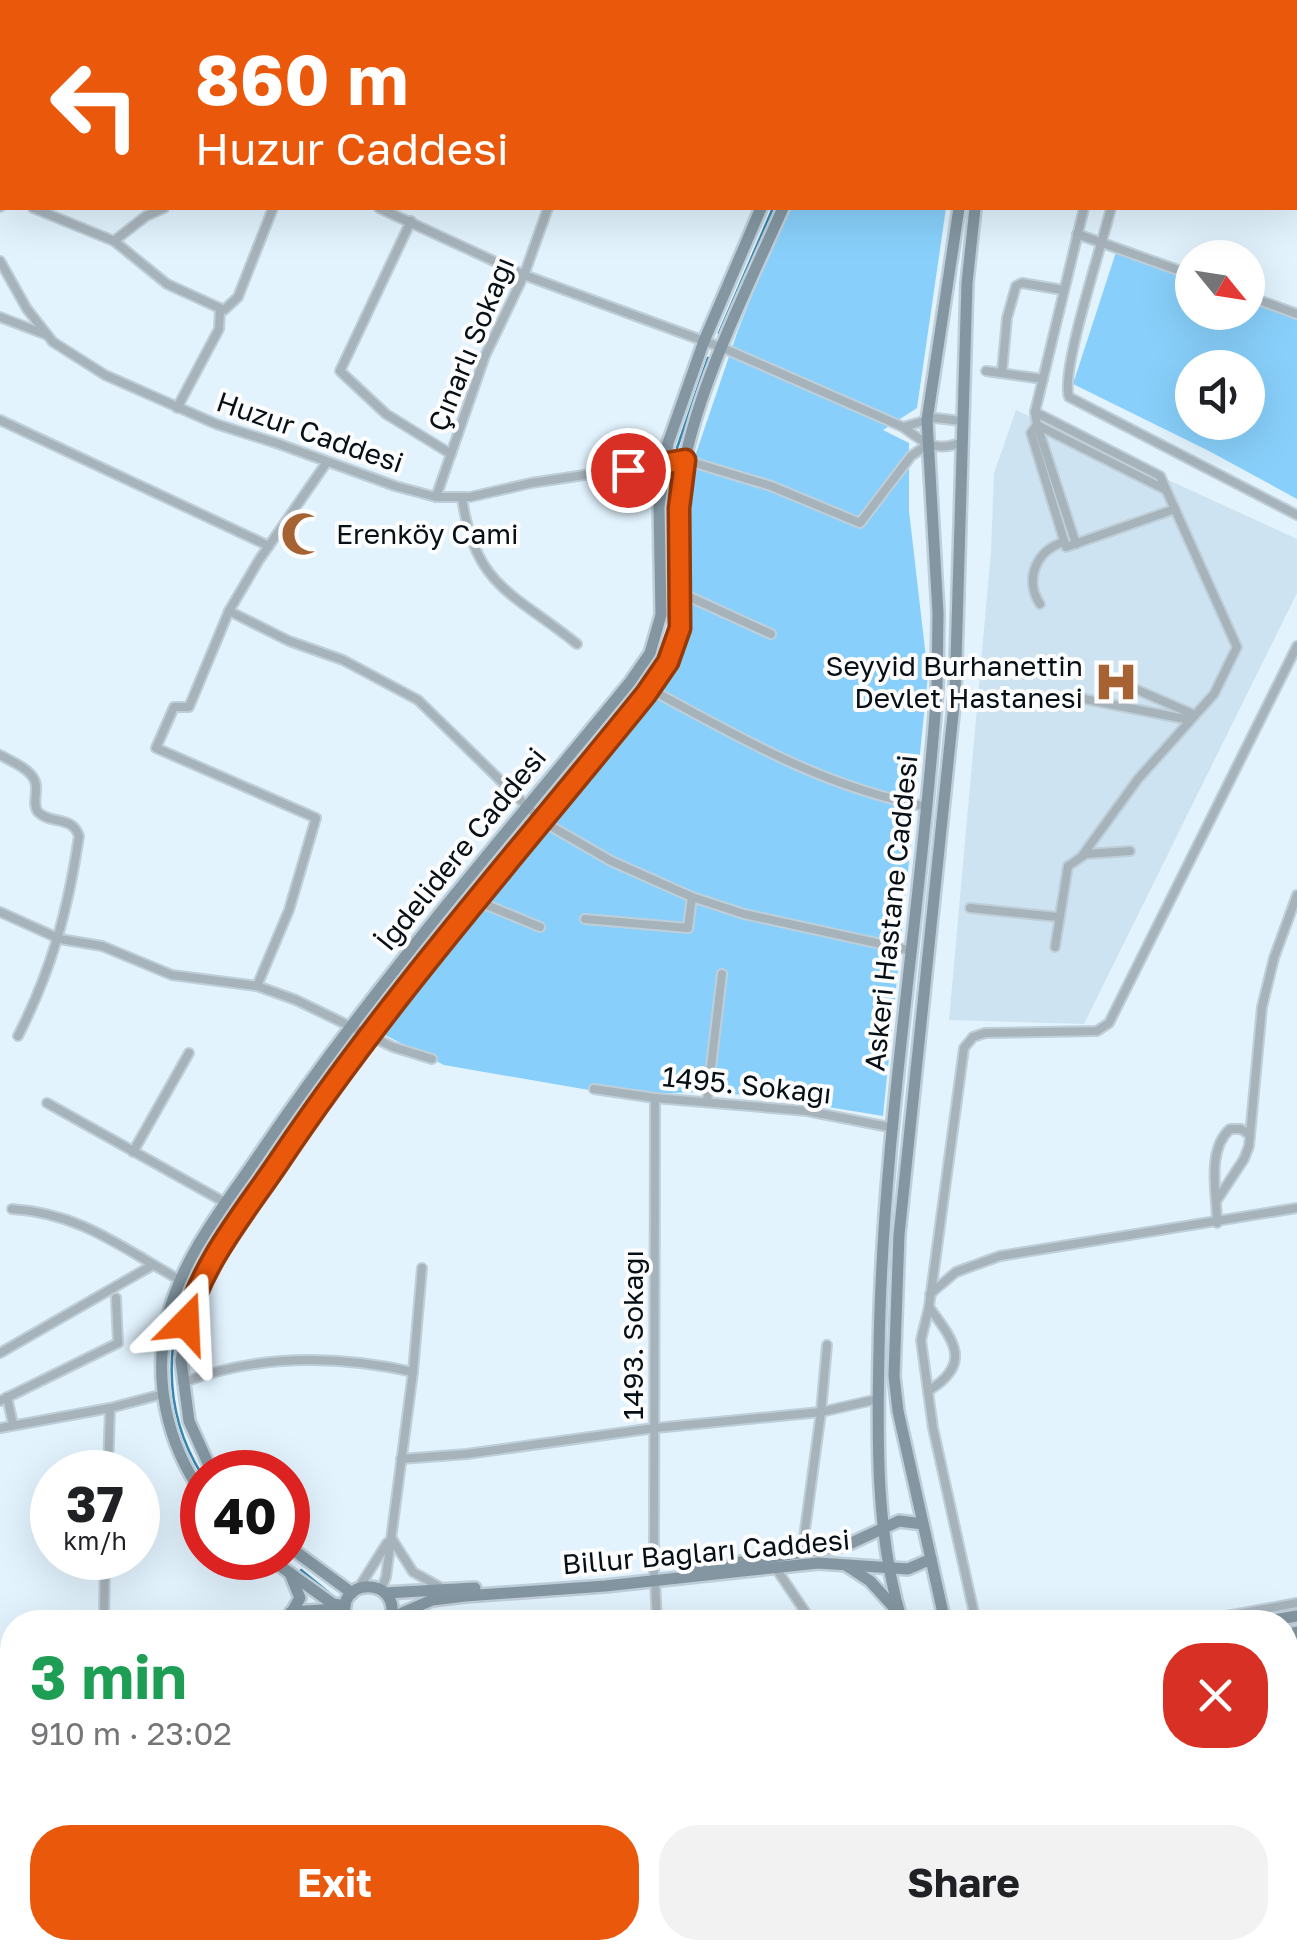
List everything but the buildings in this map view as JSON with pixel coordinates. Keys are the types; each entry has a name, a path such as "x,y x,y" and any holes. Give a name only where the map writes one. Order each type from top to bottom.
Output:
{"street":[{"path":"38,210 114,240 167,284 220,310 231,306 238,296 272,210"},
{"path":"114,240 161,210"},
{"path":"394,210 524,275 723,348 904,427 926,445 946,448 962,442"},
{"name":"Çınarlı Sokağı","path":"436,497 486,356 524,275 547,210"},
{"name":"İğdelidere Caddesi","path":"180,1451 163,1394 164,1332 180,1280 226,1203 350,1026 638,672 654,643 662,607 658,508 664,462 704,341 760,210"},
{"name":"İğdelidere Caddesi","path":"202,1450 189,1421 182,1382 186,1323 214,1257 368,1034 668,662 681,618 679,508 685,460 723,348 782,210"},
{"name":"Askeri Hastane Caddesi","path":"899,1610 886,1566 882,1526 878,1399 883,1238 928,807 938,637 927,420 958,210"},
{"name":"Askeri Hastane Caddesi","path":"923,1524 895,1392 896,1300 952,732 967,283 975,210"},
{"path":"1076,544 1035,412 1083,210"},
{"path":"1111,210 1074,352 1066,388 1069,397 1297,515"},
{"path":"412,221 340,371 386,414 451,454"},
{"path":"1077,234 1175,269"},
{"name":"Huzur Caddesi","path":"0,261 27,309 53,342 105,375 177,408 395,486 436,497 462,497 685,460"},
{"path":"1002,372 1014,288 1022,283 1063,290"},
{"path":"1265,302 1297,314"},
{"path":"177,408 219,329 220,310"},
{"path":"0,317 47,334"},
{"path":"986,370 1043,379"},
{"path":"1035,412 1160,476 1238,647 1220,684 1138,779 1082,856 1066,870 1055,947"},
{"path":"904,427 941,418 962,421"},
{"path":"0,420 268,546"},
{"path":"1036,425 1166,490"},
{"path":"1036,425 1031,432 1066,547 1175,510"},
{"path":"685,460 771,486 860,522 911,456 926,445"},
{"path":"257,986 288,910 316,818 156,748 174,707 188,707 230,611 268,546 327,462"},
{"path":"462,497 466,526 476,554 494,582 577,644"},
{"path":"1040,604 1032,589 1034,570 1049,549 1064,542"},
{"path":"681,593 771,634"},
{"path":"230,611 289,640 343,660 418,700 542,821 611,861 692,897 765,919 913,952"},
{"path":"973,1610 937,1453 921,1340 929,1307 958,1076 966,1044 985,1032 1097,1032 1110,1023 1297,646"},
{"path":"1119,682 1192,718"},
{"path":"650,689 736,738 828,778 880,797 928,807"},
{"path":"1074,697 1192,718"},
{"path":"0,756 33,777 39,812 71,824 78,832 60,938 42,989 18,1036"},
{"path":"1082,856 1130,851"},
{"path":"1217,1200 1246,1156 1262,1007 1274,958 1297,895"},
{"path":"585,919 688,928 692,897"},
{"path":"478,901 540,927"},
{"path":"970,908 1058,917"},
{"path":"0,912 60,938 102,946 172,975 257,986 296,1000 394,1047 432,1059"},
{"path":"707,1102 722,974"},
{"path":"133,1152 189,1053"},
{"name":"1495. Sokağı","path":"594,1089 807,1111 894,1128"},
{"name":"1493. Sokağı","path":"655,1098 657,1610"},
{"path":"47,1103 226,1203"},
{"path":"1217,1222 1216,1156 1220,1140 1233,1128 1250,1135"},
{"path":"930,1294 956,1272 1000,1256 1297,1208"},
{"path":"12,1209 43,1211 74,1220 180,1280"},
{"path":"0,1353 153,1265"},
{"path":"391,1610 392,1604 383,1591 413,1372 422,1268"},
{"path":"12,1424 3,1399 118,1343 116,1298"},
{"path":"928,1390 952,1372 956,1360 951,1339 929,1307"},
{"path":"802,1552 827,1344"},
{"path":"182,1382 230,1368 303,1360 354,1362 413,1372"},
{"path":"0,1428 163,1394"},
{"path":"400,1459 821,1412 878,1399"},
{"path":"109,1450 110,1408"},
{"name":"Billur Bağları Caddesi","path":"655,1577 847,1545 898,1520 923,1524"},
{"path":"923,1524 942,1610"},
{"path":"391,1534 402,1559 414,1572 450,1590"},
{"path":"348,1610 391,1534"},
{"name":"Billur Bağları Caddesi","path":"482,1591 774,1567 843,1564 908,1569 931,1559"},
{"path":"310,1562 356,1590 482,1591"},
{"path":"843,1564 870,1581 894,1610"},
{"path":"774,1567 804,1610"},
{"path":"104,1610 105,1580"},
{"path":"291,1580 300,1598 294,1610"},
{"path":"298,1580 340,1610"},
{"path":"408,1610 432,1600 482,1591"},
{"path":"1259,1610 1297,1603"},
{"path":"413,1610 415,1606"}],"shaded area":[{"path":"786,210 946,210 917,408 883,430 909,443 909,511 928,675 883,1116 760,1096 701,1092 618,1095 444,1065 375,1030 671,659 685,619 685,498 693,462 738,330"},
{"path":"1116,252 1175,274 1175,330 1265,330 1265,308 1297,320 1297,499 1187,440 1265,440 1265,350 1175,350 1175,434 1073,384"},
{"name":"Seyyid Burhanettin Devlet Hastanesi","path":"1016,410 1297,539 1297,593 1084,1024 949,1020 991,551 994,473"}],"waterway":[{"path":"719,333 772,210"},
{"path":"677,448 708,358"},
{"path":"540,809 650,674 662,651 672,602 671,474"},
{"path":"362,1027 528,823"},
{"path":"189,1450 177,1417 172,1356 176,1326 196,1266 357,1033"},
{"path":"310,1577 328,1592"}],"place":[{"name":"Erenköy Cami","path":"303,534"},
{"name":"Seyyid Burhanettin Devlet Hastanesi","path":"1116,682"}],"route":[{"path":"186,1323 222,1243 333,1081 668,662 681,618 678,544 685,460 628,470"}]}
